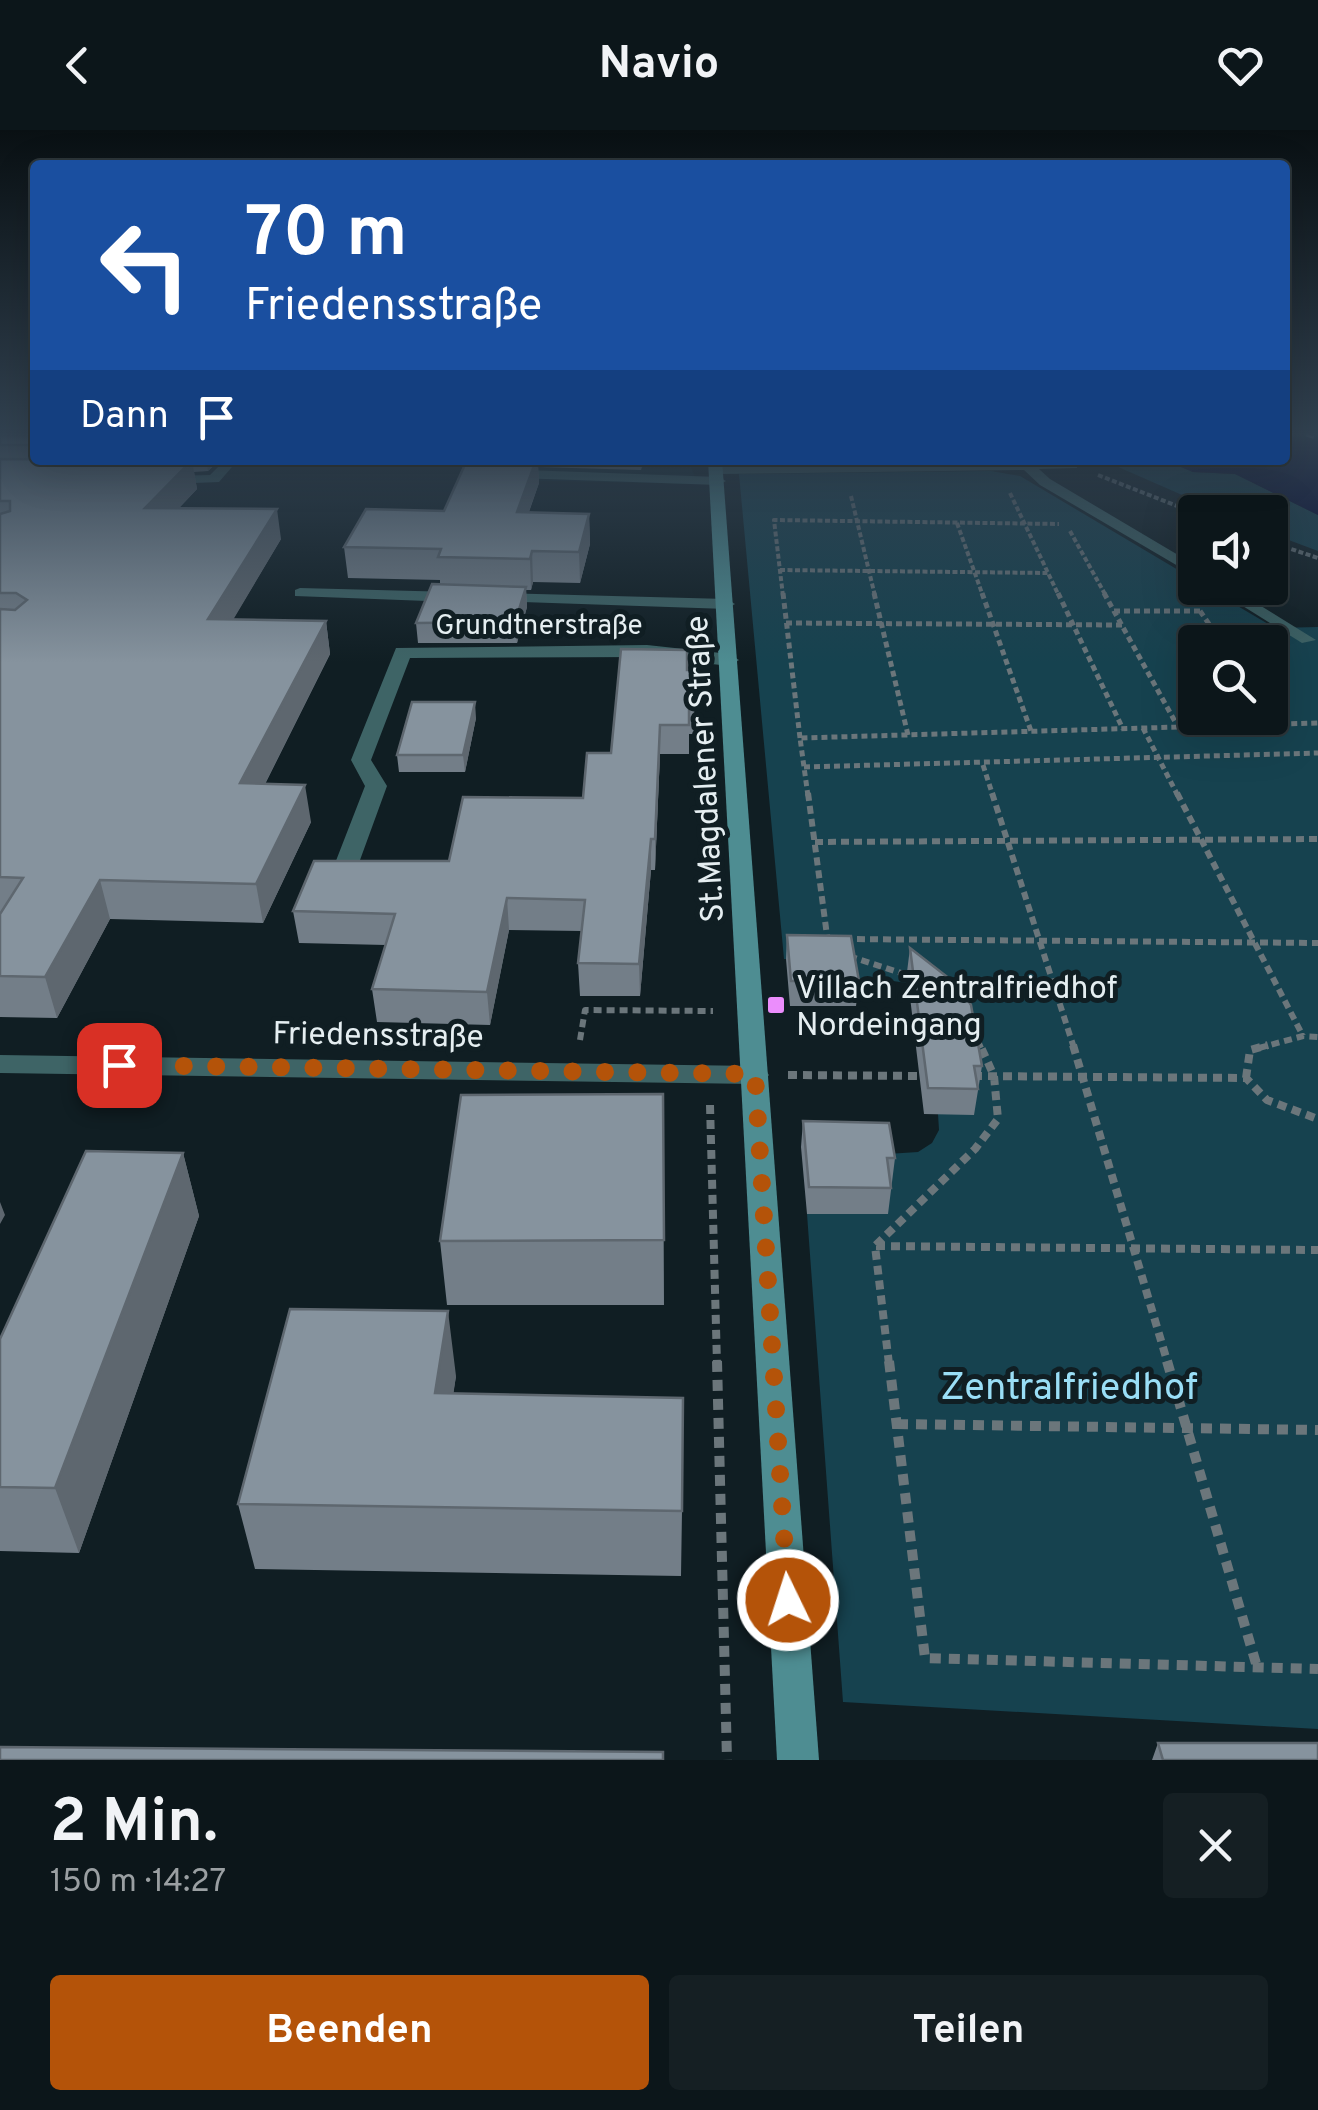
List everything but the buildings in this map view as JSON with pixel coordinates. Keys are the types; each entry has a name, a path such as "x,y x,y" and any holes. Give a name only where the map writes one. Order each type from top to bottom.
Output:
{"street":[{"name":"St.Magdalener Straße","path":"721,511 798,1760"},
{"name":"Grundtnerstraße","path":"344,871 376,786 361,760 403,652 647,651 730,660"},
{"name":"Friedensstraße","path":"0,1064 755,1074"}],"lane":[{"path":"1094,511 1178,561"},
{"path":"300,593 727,604"},
{"path":"1250,605 1308,640"}],"path":[{"path":"854,511 908,735"},
{"path":"1019,511 1123,728"},
{"path":"1052,515 1082,534"},
{"path":"830,951 774,520 1066,524"},
{"path":"957,522 1031,731"},
{"path":"800,738 1178,727 1066,524"},
{"path":"1288,548 1318,558"},
{"path":"780,570 1048,573"},
{"path":"1194,605 1219,620"},
{"path":"1114,611 1202,611"},
{"path":"1202,611 1211,625"},
{"path":"786,623 1122,626"},
{"path":"1288,724 1318,723"},
{"path":"1143,728 1303,1036"},
{"path":"804,767 1318,753"},
{"path":"983,764 1083,1077 1257,1667"},
{"path":"815,842 1318,839"},
{"path":"828,939 1318,943"},
{"path":"847,956 916,978"},
{"path":"875,1246 975,1149 998,1119 994,1076 983,1045 968,1021"},
{"path":"1246,1078 1250,1050 1303,1036 1318,1037"},
{"path":"755,1074 930,1076"},
{"path":"962,1076 1246,1078 1267,1100 1318,1119"},
{"path":"710,1104 727,1760"},
{"path":"875,1246 1318,1250"},
{"path":"875,1246 925,1658 1318,1669"},
{"path":"896,1424 1318,1430"}],"green space":[{"name":"Zentralfriedhof","path":"742,511 1079,511 1178,570 1178,605 1236,605 1270,625 1178,625 1178,735 1288,735 1288,628 1318,627 1318,1729 843,1702 807,1214 887,1154 918,1152 932,1143 939,1130 914,984 872,978 872,982 852,982 849,960 784,959"},
{"path":"1288,511 1318,515 1318,551 1288,540"}],"place":[{"name":"Villach Zentralfriedhof Nordeingang","path":"776,1005"}],"route":[{"path":"119,1065 755,1074 788,1600"}]}
